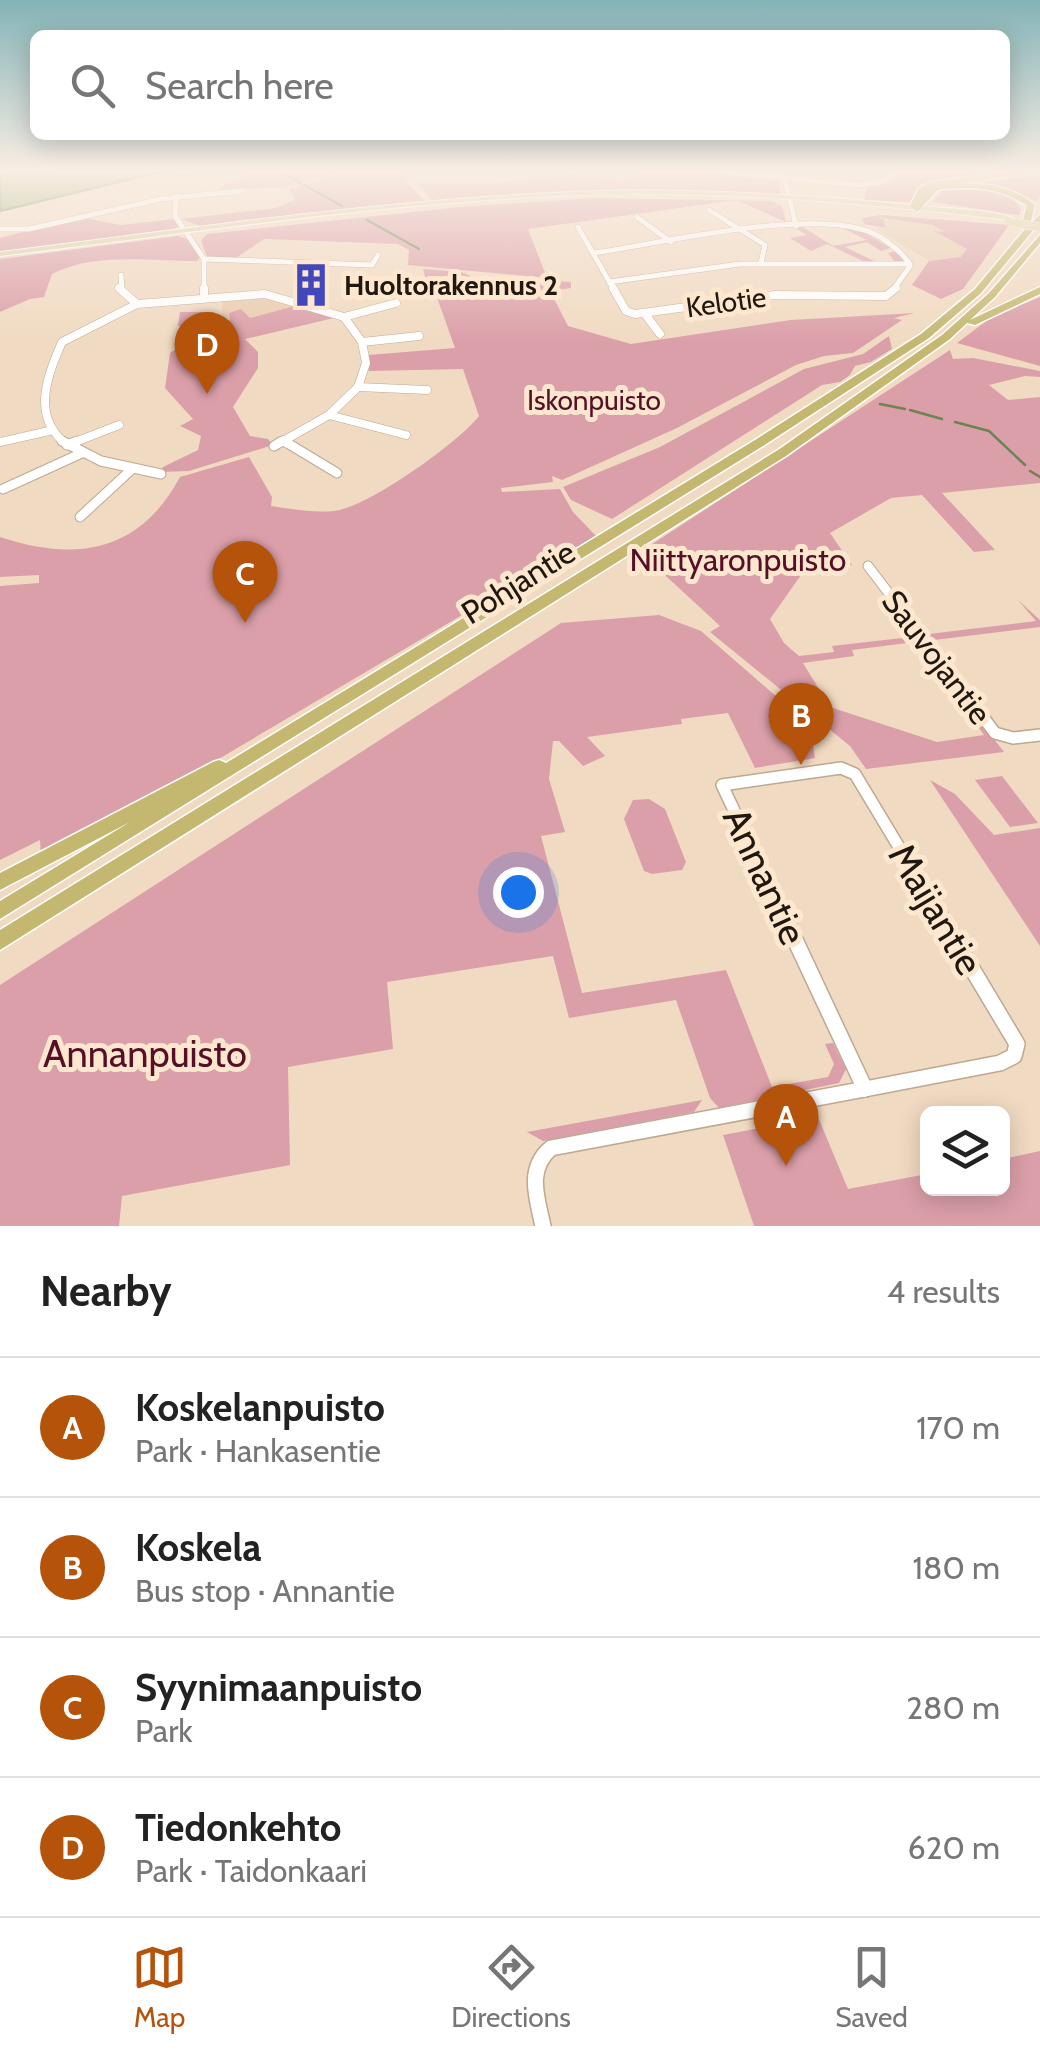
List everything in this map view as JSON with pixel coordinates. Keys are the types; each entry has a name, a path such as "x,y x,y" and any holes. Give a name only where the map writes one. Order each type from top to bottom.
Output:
{"highway":[{"path":"1012,254 1025,227"},
{"name":"Pohjantie","path":"0,911 925,336 978,291 1035,227"},
{"name":"Pohjantie","path":"0,941 782,453 946,336 992,296 1040,238"},
{"path":"946,336 1040,290"},
{"path":"0,882 156,797 299,728"}],"main road":[{"path":"0,255 236,227"}],"street":[{"path":"186,227 204,259 204,298"},
{"name":"Kelotie","path":"579,227 626,312 645,314 775,295 886,296 910,266"},
{"path":"650,227 672,242"},
{"path":"737,227 765,245 761,263"},
{"path":"594,253 787,227"},
{"path":"823,227 862,229 898,251 910,266"},
{"path":"267,260 274,252"},
{"path":"320,262 326,253"},
{"path":"204,259 372,264 378,255"},
{"path":"609,282 761,263 910,266"},
{"path":"121,275 121,292 137,304"},
{"path":"161,474 131,470 82,453 49,432 41,412 62,342 137,304 270,295 344,317 396,304"},
{"path":"645,314 660,334"},
{"path":"337,473 278,444 328,415 358,387 366,364 362,342 344,317"},
{"path":"362,342 419,336"},
{"path":"358,387 427,390"},
{"path":"328,415 406,435"},
{"path":"67,445 119,424"},
{"path":"0,442 49,432"},
{"path":"3,489 82,453"},
{"path":"80,517 131,470"},
{"name":"Sauvojantie","path":"868,566 995,734 1014,738 1040,735"},
{"name":"Annantie","path":"855,774 841,768 722,785 865,1089"},
{"name":"Maijantie","path":"855,774 1017,1044 1014,1056 1000,1064 865,1089"},
{"path":"543,1226 534,1177 542,1154 562,1145 865,1089"}],"shaded area":[{"path":"937,227 947,232 936,232 968,249 962,257 929,261 876,229"},
{"path":"264,298 298,305 223,335 222,301"}],"green space":[{"path":"40,227 177,227 0,252 0,238"},
{"path":"271,227 541,227 528,229 547,278 408,265 409,250 398,244 264,239 236,258 207,257 201,240 207,234"},
{"path":"803,227 833,246 867,240 842,228 861,231 891,248 881,251 867,242 845,247 876,262 895,262 888,253 897,251 907,263 865,262 827,244 811,251 790,238 807,235 795,228"},
{"path":"936,227 1007,227 963,289 941,299 912,285 929,261 961,257 967,249 934,231 945,232"},
{"path":"178,236 188,239 200,257 197,261 123,259 68,267 52,274 44,297 0,312 0,259"},
{"path":"423,269 461,272 507,291 509,286 476,276 571,282 571,288 550,291 568,326 631,344 791,320 915,313 894,318 902,320 853,353 824,356 796,365 677,428 562,480 552,476 553,482 501,488 502,492 560,489 573,512 596,536 156,796 41,858 40,840 0,860 0,586 39,583 39,575 0,577 0,537 54,549 103,545 145,522 180,477 249,457 272,497 271,506 334,511 389,487 452,442 479,416 463,369 369,371 368,355 455,348 435,292 422,289 427,283"},
{"path":"1040,297 1040,366 957,343 989,319"},
{"path":"298,305 334,318 245,339 258,352 258,368 233,407 250,436 268,439 273,445 189,471 161,472 163,467 198,450 201,436 180,426 193,419 165,388 170,353 191,339 192,325 178,326 180,312 214,312 213,328 222,327 223,321 230,320 229,313 241,309 250,318"},
{"name":"Iskonpuisto","path":"889,336 892,349 871,362 855,366 840,382 822,385 612,519 571,500 563,487 660,447 804,369 863,354"},
{"name":"Niittyaronpuisto","path":"950,350 953,359 973,358 1040,371 1040,377 1025,376 989,385 1008,400 1040,397 1040,483 942,493 995,550 974,552 922,495 891,498 830,533 852,565 847,566 849,570 801,575 770,619 784,643 799,656 834,652 832,646 911,637 885,601 890,602 960,694 957,696 915,642 852,650 854,656 803,663 830,707 937,742 984,735 962,704 968,705 1004,752 866,769 850,746 710,632 720,626 640,552"},
{"path":"1018,600 1040,620 1040,627 934,640 959,673 952,671 911,617 914,615 929,634 1036,621"},
{"name":"Annanpuisto","path":"659,615 701,631 801,718 811,733 815,758 755,768 728,713 681,719 682,724 587,737 605,756 583,766 559,741 553,741 549,779 565,832 541,836 582,993 726,970 772,1087 828,1077 834,1064 825,1044 833,1043 846,1069 839,1083 719,1108 710,1098 676,1000 569,1018 553,956 387,982 393,1049 288,1067 290,1165 122,1196 119,1226 0,1226 0,985 561,623"},
{"path":"1002,776 1038,823 1010,827 975,780"},
{"path":"930,780 955,794 994,835 1040,828 1040,946"},
{"path":"649,799 665,809 686,862 682,870 652,874 644,871 624,819 633,800"},
{"path":"702,1100 694,1112 543,1141 527,1132"},
{"path":"818,1117 848,1189 920,1175 920,1196 1010,1196 1010,1157 1040,1151 1040,1226 754,1226 723,1135"}],"waterway":[{"path":"380,227 419,249"},
{"path":"880,404 905,409"},
{"path":"910,410 942,419"},
{"path":"955,422 989,431 1025,465"},
{"path":"1030,471 1040,477"}],"place":[{"name":"Huoltorakennus 2","path":"311,285"},
{"name":"Tiedonkehto","path":"207,394"},
{"name":"Syynimaanpuisto","path":"245,623"},
{"name":"Koskela","path":"801,765"},
{"name":"Koskelanpuisto","path":"786,1166"}]}
